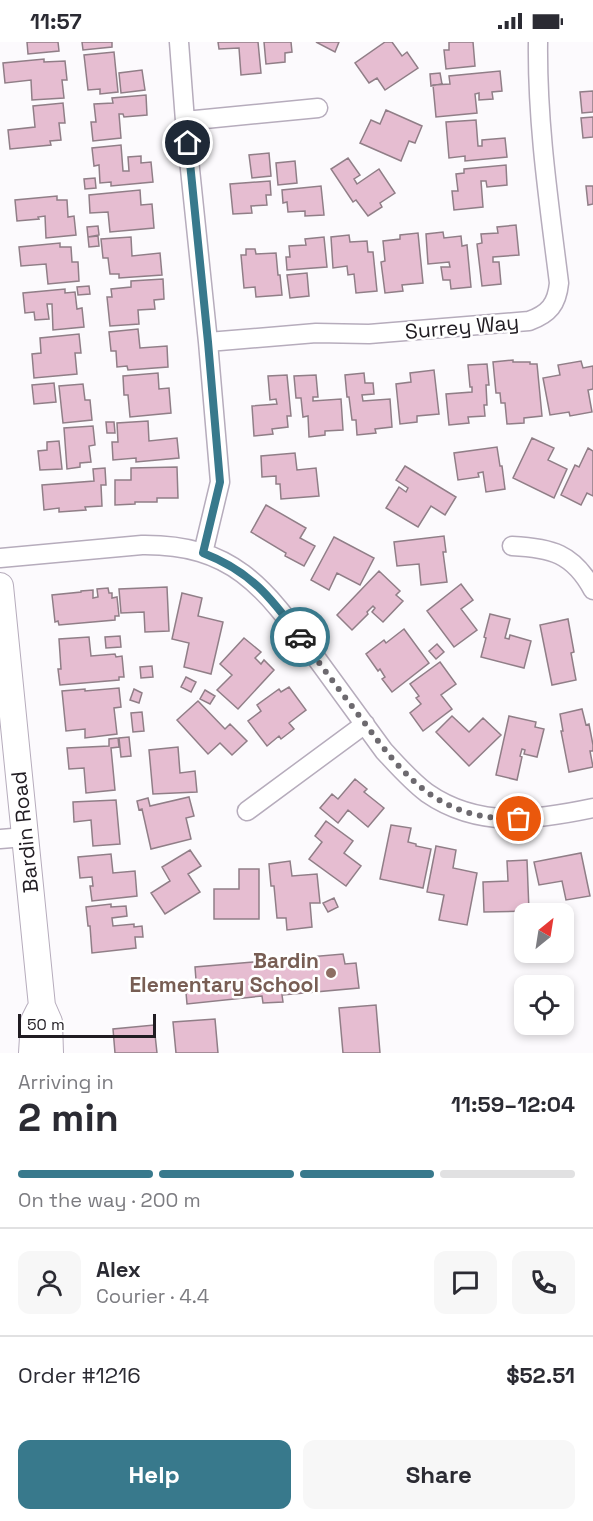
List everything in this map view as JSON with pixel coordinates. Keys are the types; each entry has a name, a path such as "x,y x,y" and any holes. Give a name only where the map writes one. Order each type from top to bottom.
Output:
{"street":[{"path":"179,42 220,482 203,553"},
{"name":"Surrey Way","path":"208,342 316,333 369,334 529,321 540,318 548,312 558,294 559,283 544,157 538,42"},
{"path":"185,121 318,108"},
{"path":"0,558 142,544 176,546 203,553 229,564 242,573 280,609 384,751 414,783 445,803 463,811 507,819 532,819 593,808"},
{"path":"512,546 537,547 552,551 578,569 593,590"},
{"name":"Bardin Road","path":"0,586 13,838 42,1006 50,1022 50,1053"},
{"path":"247,811 365,724"},
{"name":"Bardin Road","path":"32,1053 34,1021 42,1006"}],"building":[{"path":"27,42 58,42 59,51 28,54"},
{"path":"82,42 112,42 112,47 83,50"},
{"path":"218,42 258,42 261,73 241,75 239,48 219,49"},
{"path":"264,42 291,42 292,52 285,53 285,62 266,64"},
{"path":"316,42 339,42 335,52"},
{"path":"385,42 392,42 402,56 407,52 418,68 385,90 377,78 369,83 355,63"},
{"path":"449,42 473,42 475,66 446,69 444,50 449,50"},
{"path":"114,52 118,92 100,94 100,89 88,90 84,55"},
{"path":"44,59 44,62 65,61 67,80 62,80 64,98 32,100 31,80 5,83 3,63"},
{"path":"142,70 145,90 121,93 119,73"},
{"path":"500,71 502,91 492,92 493,99 479,100 479,93 475,94 477,113 436,117 433,85 450,84 449,76"},
{"path":"440,73 442,84 431,86 430,74"},
{"path":"593,91 593,112 582,113 580,92"},
{"path":"146,95 147,115 124,117 123,114 119,114 121,138 93,141 91,122 96,122 94,104 113,103 112,98"},
{"path":"63,103 65,123 59,123 61,140 50,141 51,145 10,149 8,130 35,127 33,106"},
{"path":"386,110 422,126 415,143 409,141 401,161 360,143 371,120 380,124"},
{"path":"593,117 593,137 583,138 581,118"},
{"path":"476,120 478,146 482,146 482,140 505,138 507,157 465,161 465,156 449,158 446,122"},
{"path":"121,145 123,171 129,171 128,157 141,156 141,163 151,162 153,182 111,186 111,182 100,183 99,165 94,166 92,148"},
{"path":"269,153 271,176 252,178 249,155"},
{"path":"348,158 360,175 354,179 357,184 379,169 395,193 380,203 382,207 368,216 356,200 353,202 331,169"},
{"path":"295,161 297,183 278,185 276,163"},
{"path":"506,165 507,185 487,187 486,181 481,181 483,207 454,210 452,191 458,191 456,174 464,173 464,169"},
{"path":"95,178 96,188 85,189 84,179"},
{"path":"270,181 271,195 266,195 267,205 251,206 252,213 233,214 230,184"},
{"path":"321,186 324,215 305,216 305,211 288,212 287,202 283,203 282,190"},
{"path":"586,186 593,186 593,204 588,205"},
{"path":"140,190 141,205 152,204 154,228 110,232 108,212 90,213 89,195"},
{"path":"57,196 57,200 67,200 68,217 74,216 76,235 46,238 45,216 38,217 39,219 17,221 15,200"},
{"path":"516,225 519,255 493,257 493,262 499,262 501,284 482,286 477,244 482,243 481,234 498,233 497,227"},
{"path":"98,226 99,235 88,237 87,227"},
{"path":"443,232 444,238 461,236 462,246 467,245 471,287 451,289 450,280 443,280 441,267 450,267 449,262 428,264 426,234"},
{"path":"418,233 423,283 402,285 403,291 385,293 381,262 385,261 383,241 400,239 400,235"},
{"path":"349,235 350,242 367,241 368,252 373,252 377,291 356,293 354,274 348,275 347,266 333,268 331,237"},
{"path":"98,236 99,246 89,247 88,237"},
{"path":"131,237 132,256 160,253 162,275 119,278 119,274 110,274 108,258 103,258 101,239"},
{"path":"324,237 327,267 287,270 286,257 290,257 289,246 306,245 305,239"},
{"path":"60,243 60,247 71,247 72,262 78,262 79,281 48,284 46,264 21,266 19,247"},
{"path":"246,249 255,249 256,254 276,253 282,295 256,297 255,287 244,288 241,255 246,255"},
{"path":"307,273 309,296 290,298 287,275"},
{"path":"163,279 164,299 154,300 155,309 138,310 139,324 110,326 107,297 112,297 111,289 131,287 131,281"},
{"path":"89,286 90,294 78,295 77,287"},
{"path":"65,289 65,293 75,292 77,309 82,308 84,327 53,330 52,304 47,304 49,319 35,320 34,312 25,313 23,293"},
{"path":"138,329 140,348 167,346 168,367 128,370 127,366 117,367 116,351 111,351 109,332"},
{"path":"79,334 81,353 75,353 77,374 34,378 32,354 41,353 40,338"},
{"path":"513,360 513,362 537,364 542,416 524,418 524,423 507,424 505,403 501,403 500,393 496,393 493,362"},
{"path":"581,361 583,368 593,366 593,389 588,390 592,412 570,416 569,412 550,415 543,378 560,375 558,365"},
{"path":"487,364 489,385 486,385 485,416 468,417 469,423 449,425 446,394 472,392 468,365"},
{"path":"434,370 439,414 417,416 417,422 400,424 396,384 411,382 410,373"},
{"path":"158,373 159,389 169,388 171,413 130,417 128,395 124,395 123,376"},
{"path":"364,373 365,383 373,383 374,394 362,395 363,401 390,399 392,427 375,429 376,433 357,435 356,420 352,420 349,397 347,397 345,375"},
{"path":"287,375 291,416 287,416 288,427 272,429 273,434 254,436 252,406 277,404 276,399 270,400 268,376"},
{"path":"316,375 318,397 313,397 313,401 341,399 343,430 325,431 325,435 309,437 308,416 303,417 301,398 296,398 294,376"},
{"path":"54,383 56,402 34,404 32,385"},
{"path":"83,384 85,400 90,400 92,420 63,423 59,386"},
{"path":"148,421 149,441 177,438 179,458 136,462 136,458 113,460 112,442 118,442 117,423"},
{"path":"106,422 114,422 115,433 107,433"},
{"path":"93,426 95,445 89,446 91,462 80,463 80,467 67,469 64,428"},
{"path":"532,438 554,448 548,460 567,469 554,498 513,478"},
{"path":"59,441 62,469 40,470 38,451 47,450 47,442"},
{"path":"497,447 505,489 486,492 483,472 478,473 479,477 458,480 454,453"},
{"path":"588,448 593,451 593,496 587,493 581,505 561,495 575,465 579,467"},
{"path":"295,453 297,470 316,468 319,496 281,499 280,484 276,484 276,476 262,477 261,456"},
{"path":"405,466 456,497 445,515 431,506 418,527 386,508 399,487 406,492 408,488 396,480"},
{"path":"177,467 178,498 157,498 157,502 115,505 115,480 131,480 131,468"},
{"path":"105,468 106,485 101,485 102,506 59,512 59,508 44,510 42,485 94,481 93,469"},
{"path":"266,505 306,528 300,538 315,546 304,566 285,556 286,553 251,532"},
{"path":"444,536 446,552 443,552 447,582 421,585 419,564 397,566 394,542"},
{"path":"334,537 374,558 360,585 337,573 329,590 311,580"},
{"path":"379,571 400,591 396,595 403,601 383,622 372,612 375,608 373,606 352,630 337,615"},
{"path":"461,584 473,600 461,609 477,630 454,647 427,611"},
{"path":"167,587 169,631 145,632 144,612 121,613 119,589"},
{"path":"108,588 109,593 112,593 112,598 117,597 119,616 115,616 115,620 59,625 58,621 55,622 52,595 93,590 93,598 98,597 97,589"},
{"path":"182,593 202,598 198,616 223,622 211,674 184,667 189,643 172,639"},
{"path":"490,614 510,619 505,638 509,639 510,635 531,641 524,668 481,657"},
{"path":"568,619 576,680 552,685 540,625"},
{"path":"404,629 429,663 392,692 382,679 385,677 380,669 378,671 366,654 384,640 386,643"},
{"path":"120,636 121,647 106,648 105,637"},
{"path":"89,637 91,656 115,654 116,657 122,656 124,677 119,677 119,680 60,685 59,639"},
{"path":"244,638 261,652 255,658 261,664 264,660 274,670 238,709 217,690 232,675 220,664"},
{"path":"437,644 444,652 436,659 429,651"},
{"path":"440,662 456,684 441,695 452,709 423,731 410,713 421,704 416,698 419,696 410,684"},
{"path":"152,666 153,677 141,678 140,667"},
{"path":"186,677 196,682 191,692 181,687"},
{"path":"289,687 306,710 289,723 294,729 281,739 279,736 267,746 248,721 261,711 257,705 279,689 281,692"},
{"path":"119,688 121,707 114,708 117,734 85,738 85,729 66,731 62,691"},
{"path":"134,689 142,693 139,703 130,700"},
{"path":"205,690 215,696 210,704 200,699"},
{"path":"198,701 225,729 230,724 247,741 232,755 220,743 208,754 177,720"},
{"path":"582,709 586,725 589,724 593,745 593,751 590,751 593,767 569,772 560,714"},
{"path":"142,712 144,731 133,732 131,713"},
{"path":"452,716 469,732 483,718 501,735 469,766 436,732"},
{"path":"509,716 536,722 535,727 544,729 537,757 524,754 525,750 522,749 517,780 496,775"},
{"path":"129,737 131,756 121,757 119,738"},
{"path":"118,738 119,747 111,748 115,790 86,793 84,768 69,769 67,748 109,746 109,739"},
{"path":"178,747 180,773 195,771 197,792 153,794 149,750"},
{"path":"355,779 367,789 364,792 384,808 368,827 348,810 338,823 320,808 332,794 338,799"},
{"path":"189,797 194,816 186,818 191,839 151,849 142,809 139,810 137,801 148,798 150,806"},
{"path":"116,800 120,844 93,846 91,820 74,822 73,802"},
{"path":"326,821 353,841 344,853 361,866 346,886 309,859 322,842 315,836"},
{"path":"391,825 411,828 408,842 431,849 423,888 380,879"},
{"path":"436,846 456,850 453,868 477,873 467,925 439,920 444,895 427,892"},
{"path":"190,850 201,866 188,874 200,892 165,914 151,893 170,881 162,867"},
{"path":"581,853 590,896 566,900 562,881 539,885 534,862"},
{"path":"111,854 113,873 135,871 137,896 92,901 90,886 93,886 92,877 80,878 78,857"},
{"path":"527,860 529,903 514,903 514,911 484,912 483,882 508,881 507,861"},
{"path":"290,861 292,876 317,874 320,903 310,903 312,927 287,930 286,918 277,918 269,864"},
{"path":"239,869 259,869 259,919 214,919 214,889 239,889"},
{"path":"334,898 338,907 328,912 323,903"},
{"path":"111,904 111,907 126,906 127,916 112,918 113,926 134,924 134,927 142,926 143,937 135,937 136,948 92,953 86,907"},
{"path":"343,954 345,964 356,963 359,988 282,995 283,1002 263,1003 262,996 187,1004 185,981 196,980 195,967"},
{"path":"376,1005 380,1053 343,1053 339,1008"},
{"path":"215,1019 218,1053 176,1053 173,1022"},
{"path":"154,1025 157,1053 115,1053 113,1029"}],"way so far":[{"path":"300,637 384,751 414,783 429,794 463,811 484,816 519,819"}],"place":[{"name":"Bardin Elementary School","path":"331,973"}],"route":[{"path":"188,143 220,482 203,553 229,564 254,582 280,609 300,637"}]}
